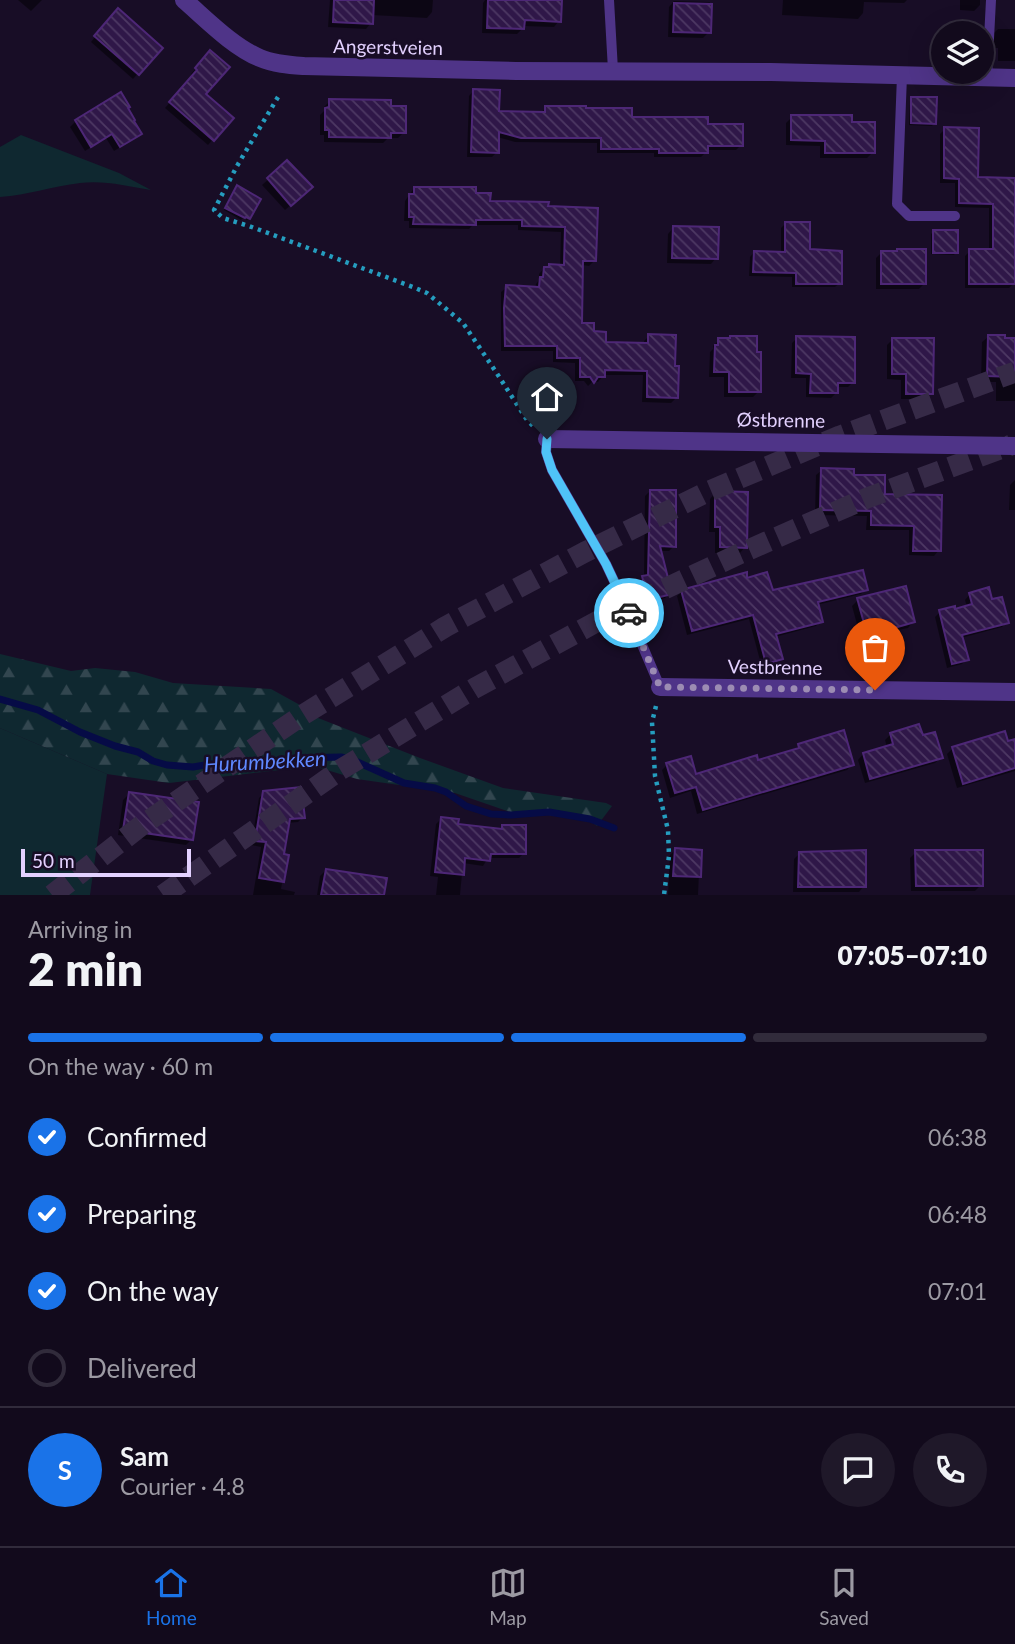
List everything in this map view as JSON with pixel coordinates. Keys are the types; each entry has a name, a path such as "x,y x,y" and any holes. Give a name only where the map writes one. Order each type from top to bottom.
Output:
{"street":[{"name":"Angerstveien","path":"184,0 243,49 277,63 304,66 931,76"},
{"name":"Angerstveien","path":"994,77 1015,78"},
{"name":"Østbrenne","path":"547,439 1015,446"},
{"name":"Vestbrenne","path":"660,687 1015,692"}],"lane":[{"path":"609,0 613,70"},
{"path":"989,21 990,0"},
{"path":"902,76 897,204 909,216 955,216"},
{"path":"547,439 546,452 552,470 606,564 660,687"}],"path":[{"path":"278,97 214,210 223,218 427,293 463,323 527,420 547,439"},
{"path":"660,687 652,722 655,776 668,830 669,856 664,895"}],"green space":[{"path":"21,135 119,173 151,190 89,182 0,197 0,147"},
{"path":"0,654 71,671 95,668 135,672 173,683 271,689 300,705 313,716 503,788 612,806 597,826 590,821 561,816 510,812 455,793 357,779 320,768 169,783 107,774 0,728"},
{"path":"0,728 107,774 90,895 0,895"}],"building":[{"path":"334,0 374,0 373,24 333,22"},
{"path":"488,0 562,0 561,22 525,20 524,29 487,28"},
{"path":"674,3 712,4 711,33 673,32"},
{"path":"118,8 163,48 139,75 94,36"},
{"path":"210,50 230,67 206,94 234,118 214,141 169,102 197,70 195,68"},
{"path":"473,89 500,90 499,111 545,112 545,106 632,108 632,117 708,117 708,124 743,124 743,146 708,146 708,153 659,153 659,149 601,149 601,138 521,138 499,132 499,153 471,152"},
{"path":"121,92 142,134 120,147 112,134 91,147 75,120"},
{"path":"911,97 937,97 936,124 911,123"},
{"path":"329,99 391,100 391,106 406,106 406,133 391,133 391,138 329,137 329,130 325,130 325,108 329,107"},
{"path":"791,115 852,115 852,122 875,122 875,153 825,153 825,141 791,140"},
{"path":"944,127 979,128 978,177 1015,178 1015,284 969,284 969,249 993,249 993,204 959,203 959,179 944,178"},
{"path":"287,160 313,187 291,206 267,178"},
{"path":"237,185 261,199 250,219 225,208"},
{"path":"414,187 476,187 476,193 491,193 490,201 549,202 548,206 598,208 596,261 583,261 582,323 594,323 594,331 606,332 606,342 648,343 648,334 676,335 678,398 647,397 647,371 605,370 605,377 598,377 594,383 590,377 580,377 580,358 557,358 557,346 505,346 506,285 539,287 544,267 549,267 549,264 564,265 565,227 522,226 522,220 476,220 476,225 413,224 414,217 409,217 409,194 414,194"},
{"path":"785,222 810,222 810,249 842,251 842,284 796,284 796,273 753,272 754,251 785,252"},
{"path":"673,226 719,227 718,259 672,258"},
{"path":"933,230 958,230 958,253 933,253"},
{"path":"926,249 926,284 881,284 881,251"},
{"path":"988,335 1015,338 1015,377 987,376"},
{"path":"757,336 757,352 761,352 761,392 729,392 729,372 714,372 715,345 718,345 718,338"},
{"path":"796,336 855,337 855,383 838,383 838,393 810,393 811,374 796,373"},
{"path":"892,338 934,338 933,394 906,394 906,374 892,374"},
{"path":"821,468 854,469 854,475 885,475 885,494 942,495 941,551 913,551 914,526 871,525 871,511 820,510"},
{"path":"650,490 676,490 676,547 660,546 672,594 648,600 642,576 648,575"},
{"path":"715,491 748,492 747,548 720,547 720,527 715,527"},
{"path":"863,570 868,590 818,602 823,622 776,634 783,659 766,664 753,615 692,631 681,590 747,572 747,578 767,572 773,590"},
{"path":"906,586 915,622 894,628 897,640 873,647 857,598"},
{"path":"989,587 992,599 1002,597 1009,623 962,635 969,660 952,664 939,610 972,604 969,593"},
{"path":"919,724 923,735 935,732 943,758 870,779 863,753 893,744 890,733"},
{"path":"844,730 854,765 703,810 696,787 675,793 666,763 691,756 696,774 757,755 758,760 799,748 798,744"},
{"path":"1005,731 1008,741 1015,739 1015,768 963,784 952,747"},
{"path":"301,787 305,818 290,819 284,854 289,855 284,882 259,878 266,842 255,841 263,791"},
{"path":"129,792 199,802 193,840 123,830"},
{"path":"441,817 459,819 458,824 502,829 502,825 526,825 526,854 491,854 490,861 465,858 464,875 435,872"},
{"path":"675,848 702,850 701,877 673,876"},
{"path":"866,850 866,887 798,887 799,852"},
{"path":"915,850 983,850 983,886 916,886"},
{"path":"326,869 387,878 384,895 321,895"}],"waterway":[{"name":"Hurumbekken","path":"0,699 38,710 80,732 167,765 232,766 298,758 341,757 404,783 446,792 466,806 491,814 549,812 590,819 614,828"}],"tunnel":[{"path":"52,895 142,825 301,716 445,627 585,552 707,492 840,436 1015,372"},
{"path":"163,895 340,770 475,688 609,615 867,498 1011,445"}],"way so far":[{"path":"629,613 660,687 875,690"}],"route":[{"path":"547,439 546,452 552,470 606,564 629,613"}]}
